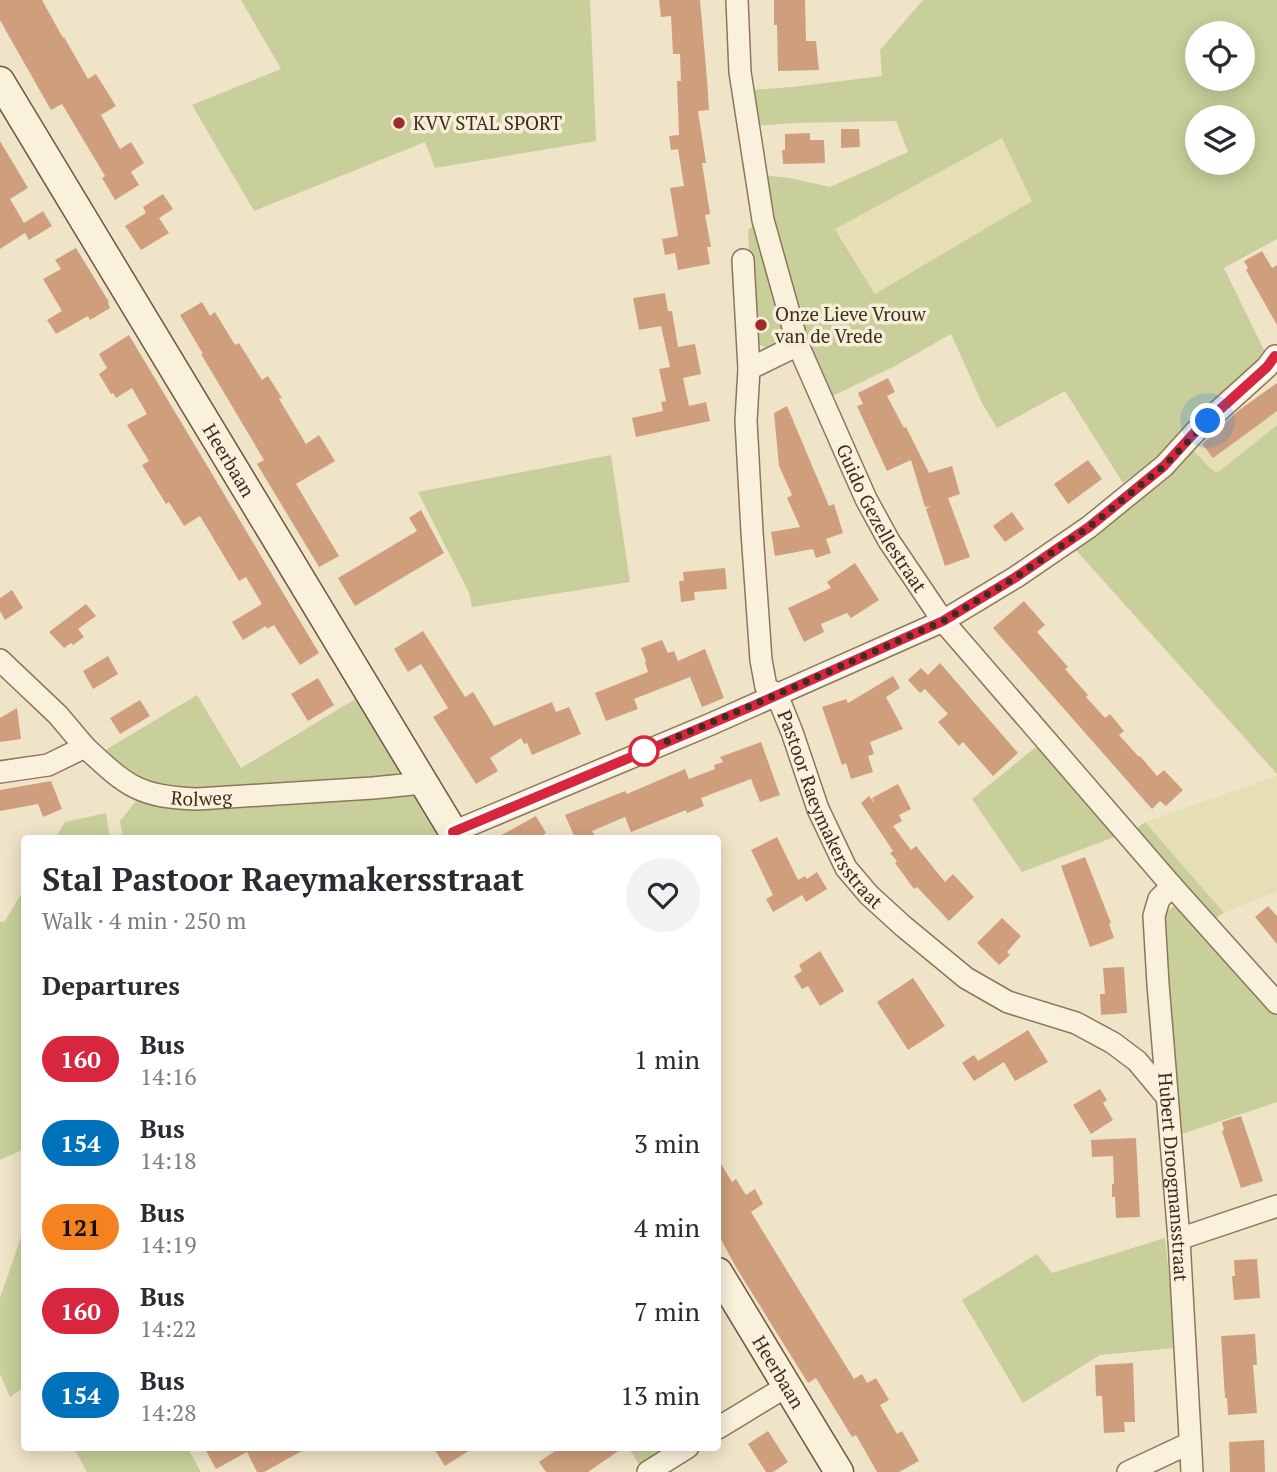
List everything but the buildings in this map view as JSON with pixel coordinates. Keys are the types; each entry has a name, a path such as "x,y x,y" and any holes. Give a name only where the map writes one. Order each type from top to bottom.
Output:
{"street":[{"name":"Guido Gezellestraat","path":"737,0 740,72 763,220 798,345 866,499 889,541 943,621 1277,1003"},
{"name":"Heerbaan","path":"0,81 455,835"},
{"name":"Pastoor Raeymakersstraat","path":"743,260 749,369 746,421 761,660 766,687 776,695 792,732 818,809 846,868 869,895 966,978 1008,1002 1076,1023 1113,1043 1137,1061 1167,1097"},
{"path":"749,369 798,345"},
{"path":"455,835 943,621 1016,577 1089,527 1138,488 1267,367 1275,356"},
{"name":"Rolweg","path":"0,660 58,715 85,747 127,783 158,796 197,799 423,783"},
{"path":"0,772 48,765 85,747"},
{"name":"Hubert Droogmansstraat","path":"1172,886 1159,899 1154,916 1179,1239 1192,1472"},
{"path":"1179,1239 1277,1206"},
{"name":"Heerbaan","path":"721,1277 839,1472"},
{"path":"721,1427 787,1386"},
{"path":"1128,1472 1190,1443"},
{"path":"648,1472 682,1451"}],"shaded area":[{"path":"1002,138 1033,201 875,294 834,229"},
{"path":"1274,385 1277,388 1277,425 1217,473 1191,448 1199,439"},
{"path":"1277,776 1277,891 1224,913 1145,822"}],"green space":[{"name":"KVV STAL SPORT","path":"241,0 590,0 596,141 435,168 425,142 254,211 192,105 281,69"},
{"path":"923,0 1277,0 1277,239 1224,268 1265,352 1261,364 1177,442 1123,483 1065,391 997,428 982,403 951,334 895,366 826,399 814,370 761,175 830,187 908,152 896,121 754,126 750,90 882,76 880,50","holes":["1002,138 1032,201 875,294 835,229"]},
{"path":"752,227 757,230 785,329 779,341 767,348 758,344 753,329 748,230"},
{"path":"1277,425 1277,774 1073,547 1135,504 1191,448 1217,473"},
{"path":"611,455 630,582 472,607 469,593 418,492"},
{"path":"197,695 241,768 357,698 400,769 389,779 220,789 162,787 133,775 102,752"},
{"path":"1037,746 1117,836 1022,872 972,799"},
{"path":"407,794 416,797 439,835 122,835 120,821 136,801 175,807"},
{"path":"106,813 110,835 57,835 65,822"},
{"path":"1145,822 1224,913 1214,919 1135,830"},
{"path":"21,894 21,1150 0,1160 0,922 5,921"},
{"path":"1175,906 1184,908 1277,1014 1277,1102 1179,1135 1165,914"},
{"path":"21,1237 21,1389 10,1397 0,1374 0,1298"},
{"path":"1165,1238 1175,1348 1100,1355 1023,1403 962,1300 1037,1254 1052,1273"},
{"path":"75,1451 189,1451 201,1472 87,1472"},
{"path":"631,1451 663,1451 640,1466"}],"bus line":[{"name":"160","path":"453,832 755,705 943,621 1035,565 1138,488 1267,367 1275,356"}],"place":[{"name":"KVV STAL SPORT","path":"399,123"},
{"name":"Onze Lieve Vrouw van de Vrede","path":"761,325"}],"route":[{"path":"644,751 943,621 1016,577 1089,527 1164,466 1208,421"}]}
